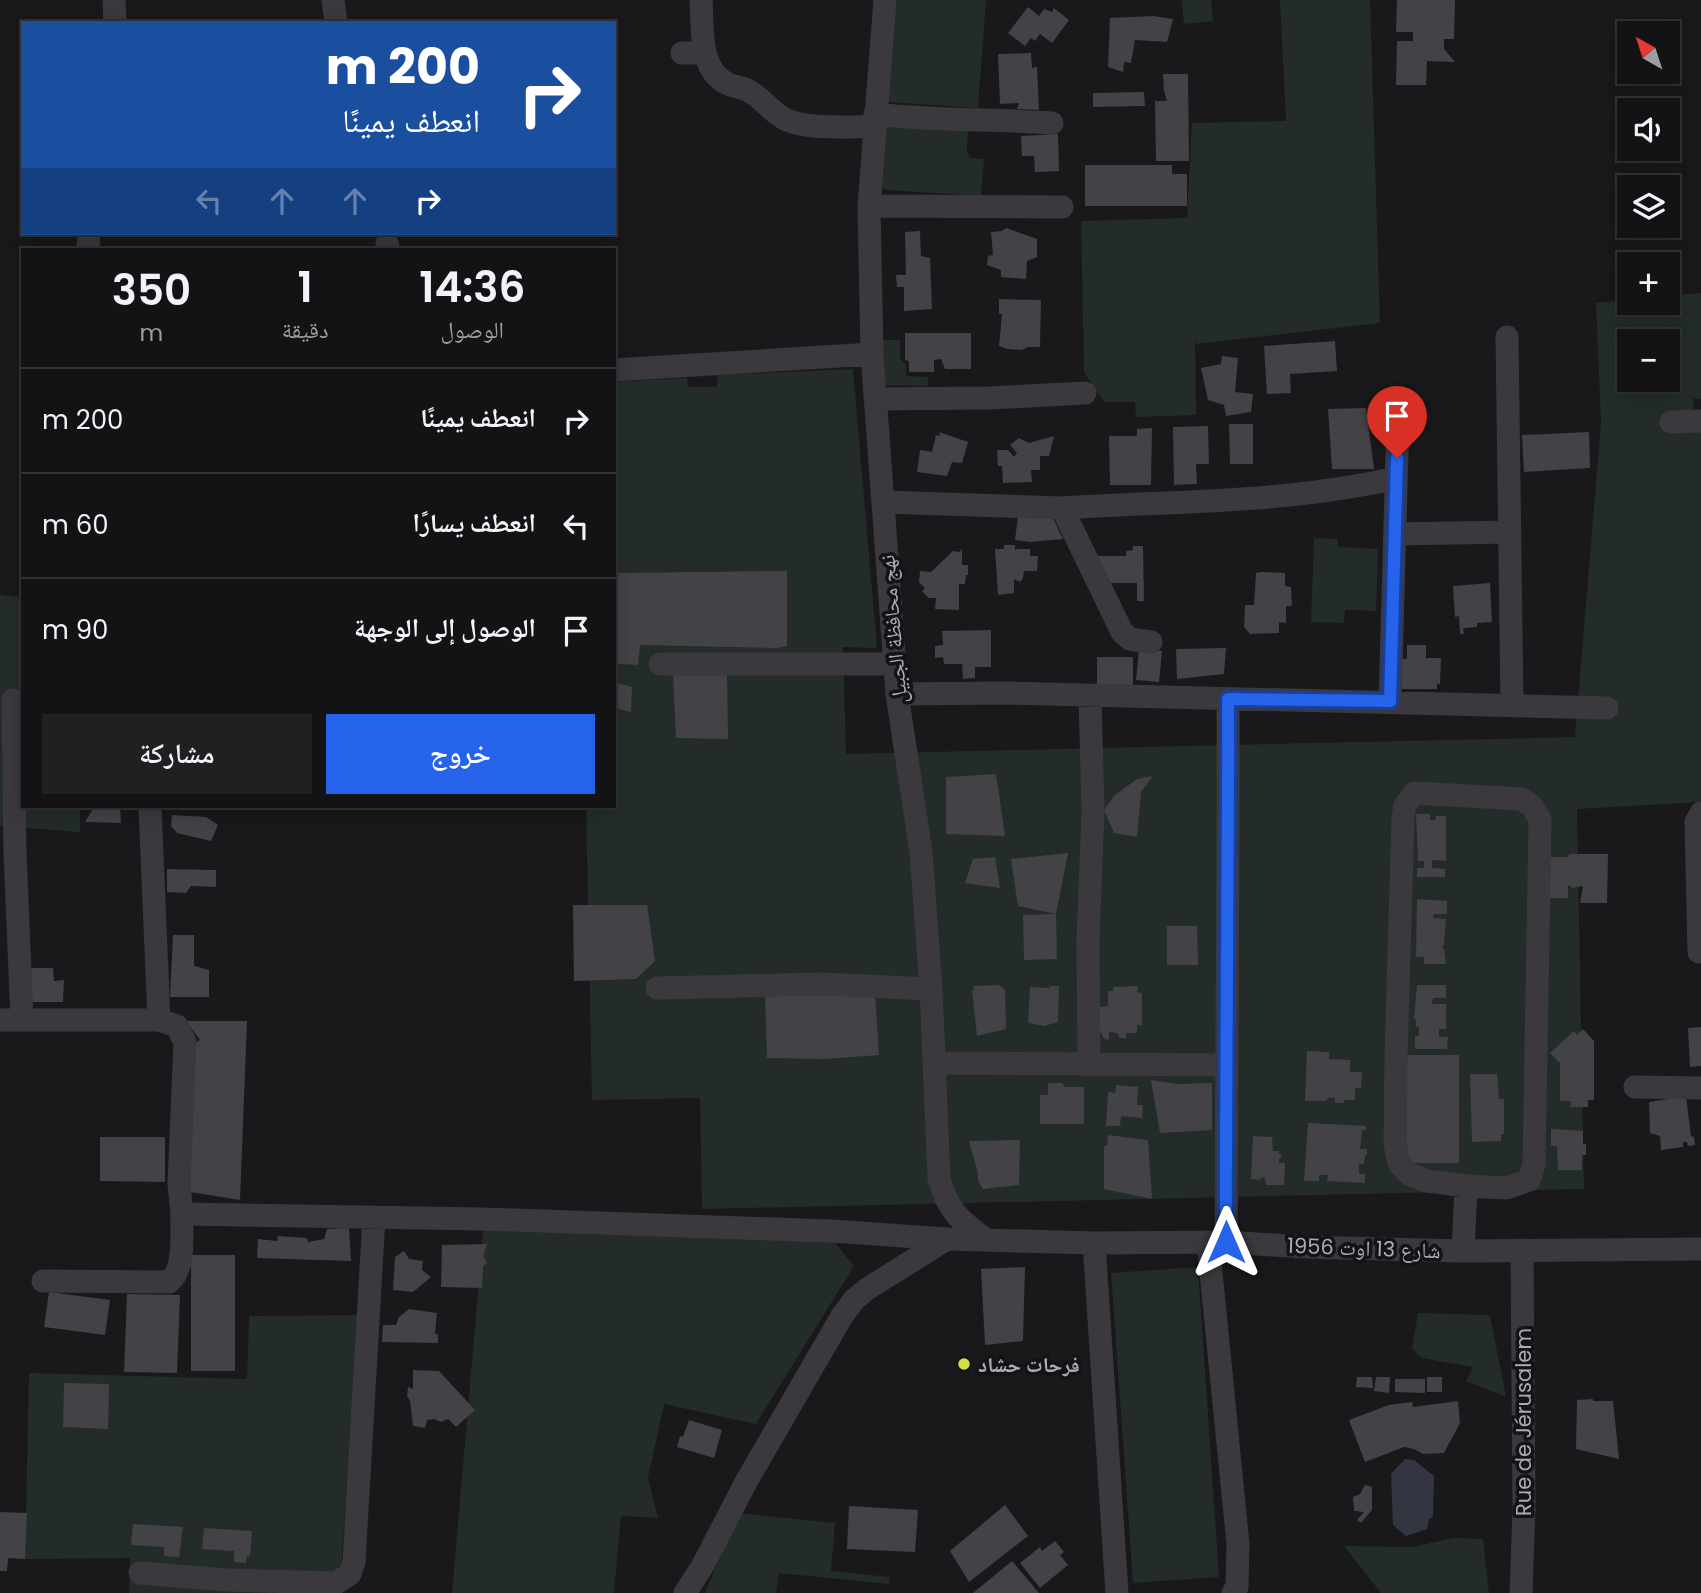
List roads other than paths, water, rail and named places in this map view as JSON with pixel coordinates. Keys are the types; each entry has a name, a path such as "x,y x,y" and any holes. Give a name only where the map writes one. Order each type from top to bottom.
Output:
{"street":[{"path":"114,0 115,21"},
{"path":"333,0 336,21"},
{"path":"701,0 705,53 711,67 721,79 751,91 787,120 803,125 909,118 985,118 1052,123"},
{"name":"نهج محافظة الجبيل","path":"885,0 869,206 872,355 897,694 921,852 931,989 939,1178 944,1197 963,1223 985,1239"},
{"path":"682,53 705,53"},
{"path":"869,206 1062,207"},
{"path":"1507,337 1512,705"},
{"path":"616,370 872,355"},
{"path":"876,399 990,398 1085,393"},
{"path":"1390,701 1398,419"},
{"path":"1671,422 1701,421"},
{"path":"884,502 1062,508 1245,498 1337,489 1396,478"},
{"path":"1062,508 1122,632 1130,639 1151,642"},
{"path":"1395,534 1510,532"},
{"path":"660,664 895,664"},
{"path":"897,694 1390,701 1607,708"},
{"path":"1088,1065 1088,940 1093,811 1090,697"},
{"path":"1228,699 1226,1065 1217,1242 1238,1544 1237,1587 1233,1593"},
{"path":"13,700 15,852 11,1020 159,1020 177,1026 185,1042 179,1184 182,1214 179,1267 176,1276 169,1282 43,1281"},
{"path":"1415,793 1521,799 1532,806 1540,820 1534,1165 1529,1180 1521,1185 1507,1188 1466,1186 1427,1181 1409,1174 1399,1163 1395,1144 1402,817 1405,805 1415,793"},
{"path":"150,808 159,1020"},
{"path":"1699,952 1696,822 1701,813"},
{"path":"657,988 821,984 931,989"},
{"path":"934,1063 1226,1065"},
{"path":"1636,1087 1701,1088"},
{"path":"1463,1251 1466,1186"},
{"name":"شارع 13 اوت 1956","path":"182,1214 831,1231 947,1239 1094,1243 1217,1242 1463,1251 1701,1249"},
{"path":"140,1573 228,1580 336,1583 350,1574 354,1562 374,1217"},
{"path":"685,1593 702,1567 746,1482 853,1300 947,1239"},
{"path":"1094,1243 1118,1593"},
{"name":"Rue de Jérusalem","path":"1521,1593 1524,1507 1522,1250"}],"place":[{"name":"فرحات حشاد","path":"964,1364"}]}
